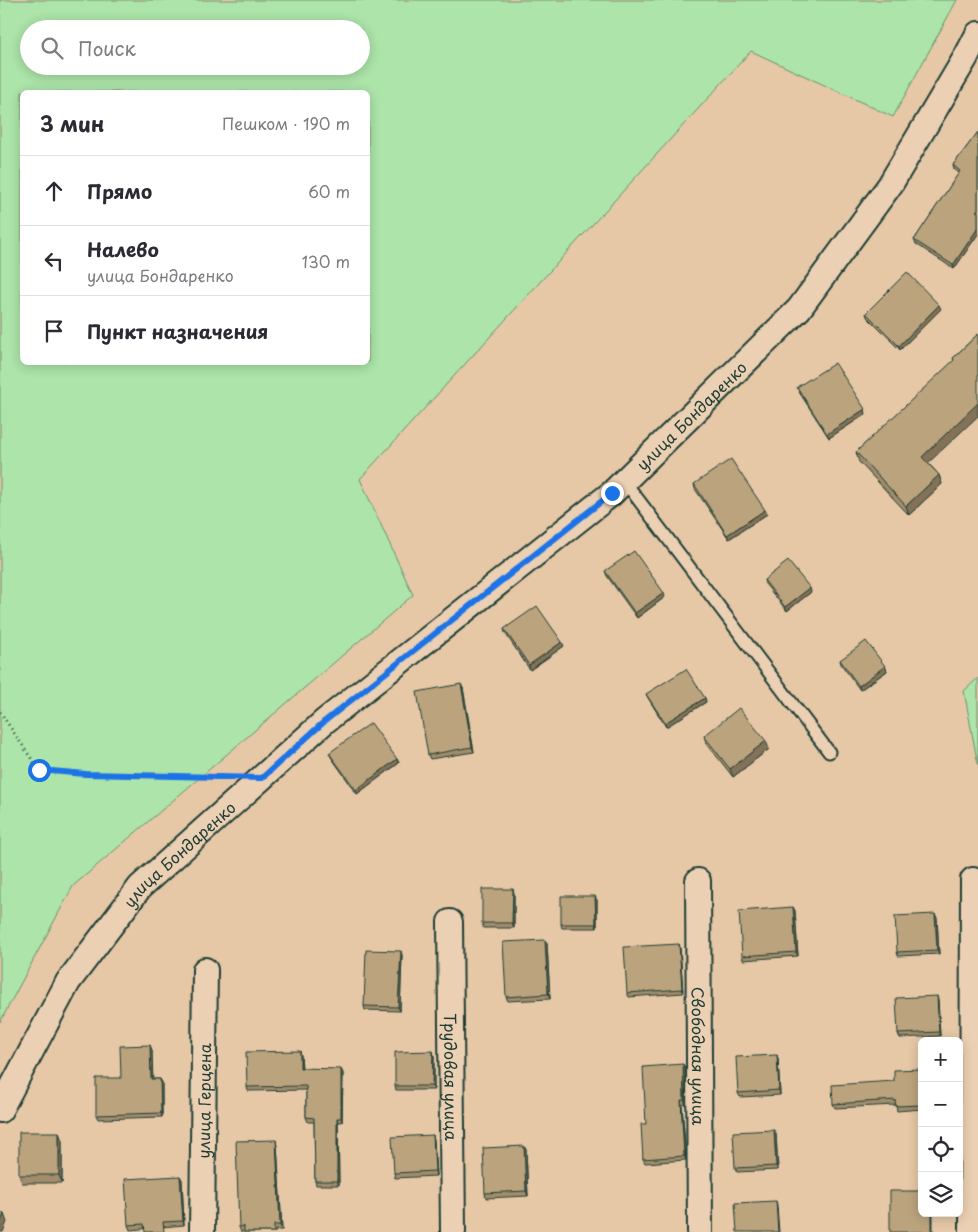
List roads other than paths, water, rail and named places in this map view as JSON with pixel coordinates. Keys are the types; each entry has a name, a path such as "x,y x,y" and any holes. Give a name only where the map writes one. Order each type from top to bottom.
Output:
{"street":[{"name":"улица Бондаренко","path":"1,1099 68,982 140,887 325,721 625,482 799,309 890,185 978,34"},
{"path":"972,1232 973,880"},
{"name":"Свободная улица","path":"698,881 700,1232"},
{"name":"Трудовая улица","path":"450,922 453,1232"},
{"name":"улица Герцена","path":"202,1232 205,970"}],"lane":[{"path":"625,482 829,752"}]}
